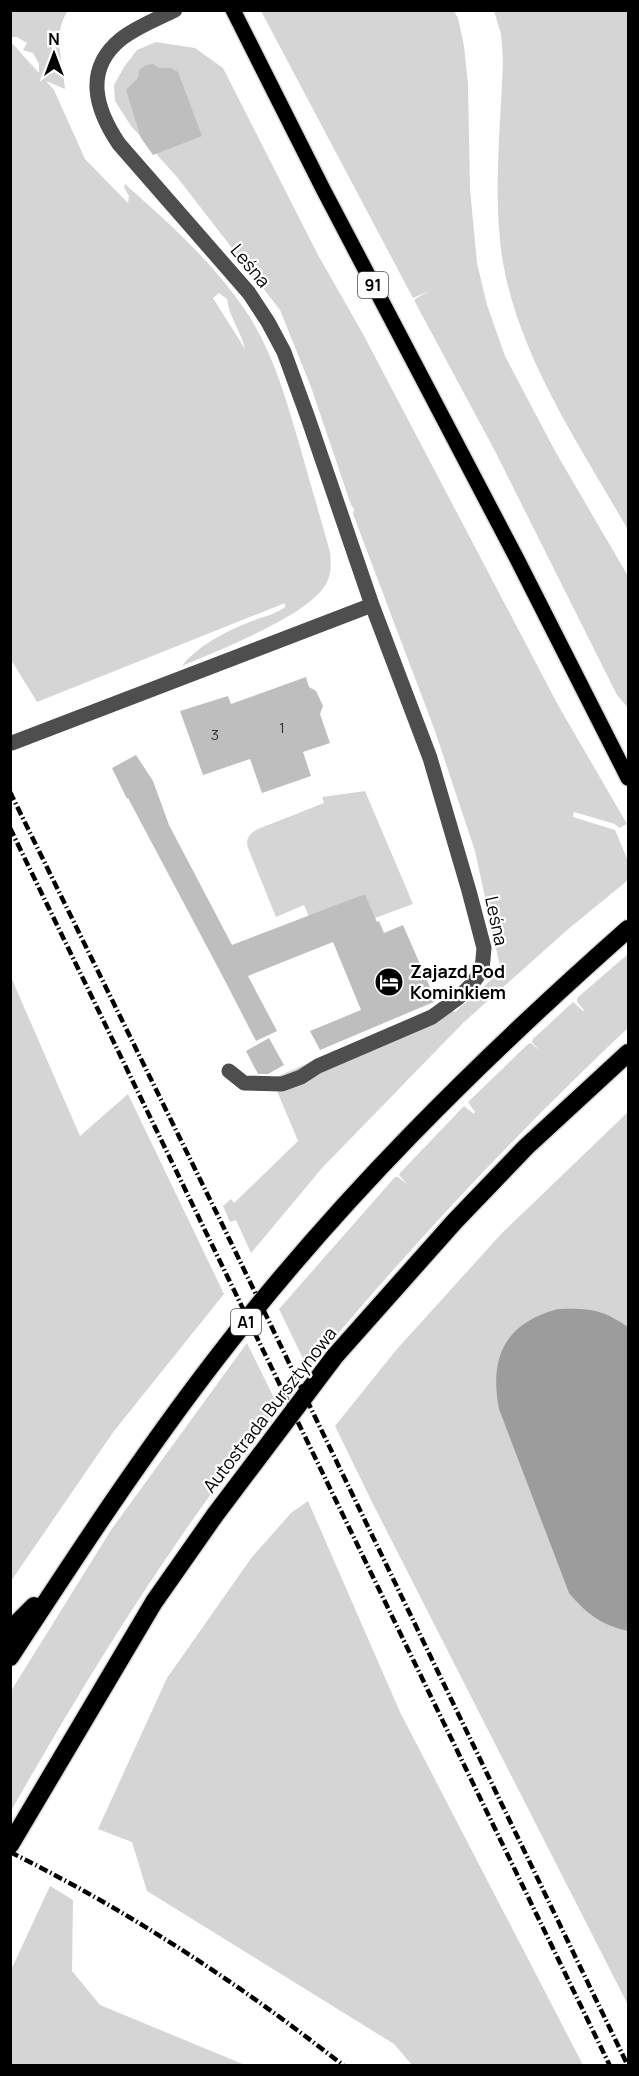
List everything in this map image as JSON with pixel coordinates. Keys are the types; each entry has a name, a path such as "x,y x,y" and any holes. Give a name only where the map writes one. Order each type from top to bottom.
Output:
{"highway":[{"name":"A1","path":"10,1657 136,1468 216,1359 321,1232 456,1088 519,1027 628,929"},
{"name":"Autostrada Bursztynowa","path":"10,1845 154,1602 215,1515 335,1356 455,1221 518,1155 628,1053"},
{"path":"10,1630 63,1576"}],"main road":[{"name":"91","path":"233,10 323,189 517,559 628,778"}],"street":[{"name":"Leśna","path":"175,10 130,33 111,49 99,70 97,95 100,106 111,133 119,144 249,293 275,334 308,418 372,605 430,758 484,948 482,970 472,984 458,998 432,1017 282,1084 244,1083 229,1071"},
{"path":"12,743 372,605"}],"shaded area":[{"path":"11,10 68,11 63,19 59,38 65,89 46,81 54,90 85,159 128,203 129,196 124,187 125,184 175,230 222,279 258,331 284,394 331,560 328,580 316,596 282,620 238,642 182,666 215,638 278,611 285,607 285,603 37,702 10,658 11,42 39,73 39,64 33,53 23,50 27,43 17,37 11,37","holes":["219,293 227,299 230,312 245,349 213,298"]},
{"path":"261,11 454,11 458,18 464,46 468,84 470,189 477,263 487,305 505,356 555,451 628,576 628,708 617,695 496,453 415,302 415,299 429,291 413,298"},
{"path":"494,11 628,11 628,530 554,401 523,334 511,299 503,263 498,213 503,59 501,34"},
{"path":"156,42 195,48 223,68 318,255 363,334 558,705 627,824 619,828 615,824 574,812 573,817 615,830 628,861 628,880 566,931 463,1023 323,1167 251,1253 236,1220 230,1222 223,1206 231,1199 234,1203 298,1141 272,1079 444,1003 455,1012 501,971 475,851 435,731 353,514 354,509 311,387 280,310 177,177 131,126 115,101 114,85 124,67 137,50"},
{"path":"365,791 413,904 375,918 365,894 309,917 304,905 276,917 248,848 249,837 258,829 324,803 322,797"},
{"path":"628,954 628,1028 503,1151 384,1280 308,1369 279,1309 395,1177 407,1184 399,1175 400,1173 464,1106 474,1114 468,1102 528,1044 531,1043 540,1051 532,1042 533,1039 573,1002 583,1011 577,998"},
{"path":"11,977 80,1136 128,1094 224,1294 114,1431 11,1581"},
{"path":"628,1112 628,2005 335,1426 397,1349 502,1233"},
{"path":"558,1309 595,1311 610,1316 628,1327 628,1631 595,1618 569,1593 499,1409 496,1390 497,1373 499,1358 505,1345 513,1333 525,1323"},
{"path":"247,1343 278,1406 204,1503 136,1603 72,1706 11,1811 11,1691 111,1530"},
{"path":"308,1501 400,1712 583,2065 412,2065 394,2044 147,1891 132,1842 98,1829 167,1678 252,1557 291,1513"},
{"path":"50,1886 73,1900 72,1971 100,2005 245,2065 11,2065 11,1970"}],"building":[{"path":"153,64 159,68 171,68 178,72 202,136 153,155 141,138 126,90 138,78 139,70 146,65"},
{"path":"306,677 309,687 316,691 323,706 320,714 330,743 303,752 311,776 262,793 250,759 203,775 180,711 228,696 231,704"},
{"path":"136,755 153,781 169,825 232,945 365,894 384,933 403,925 436,1001 320,1050 310,1031 361,1010 333,942 248,976 277,1031 256,1041 112,768"},
{"path":"269,1038 284,1065 268,1074 258,1074 246,1051"}],"railway":[{"path":"10,792 223,1226 628,2066"},
{"path":"10,828 610,2066"},
{"path":"10,1852 98,1899 183,1950 265,2006 344,2066"}],"place":[{"name":"Zajazd Pod Kominkiem","path":"389,982"}]}
